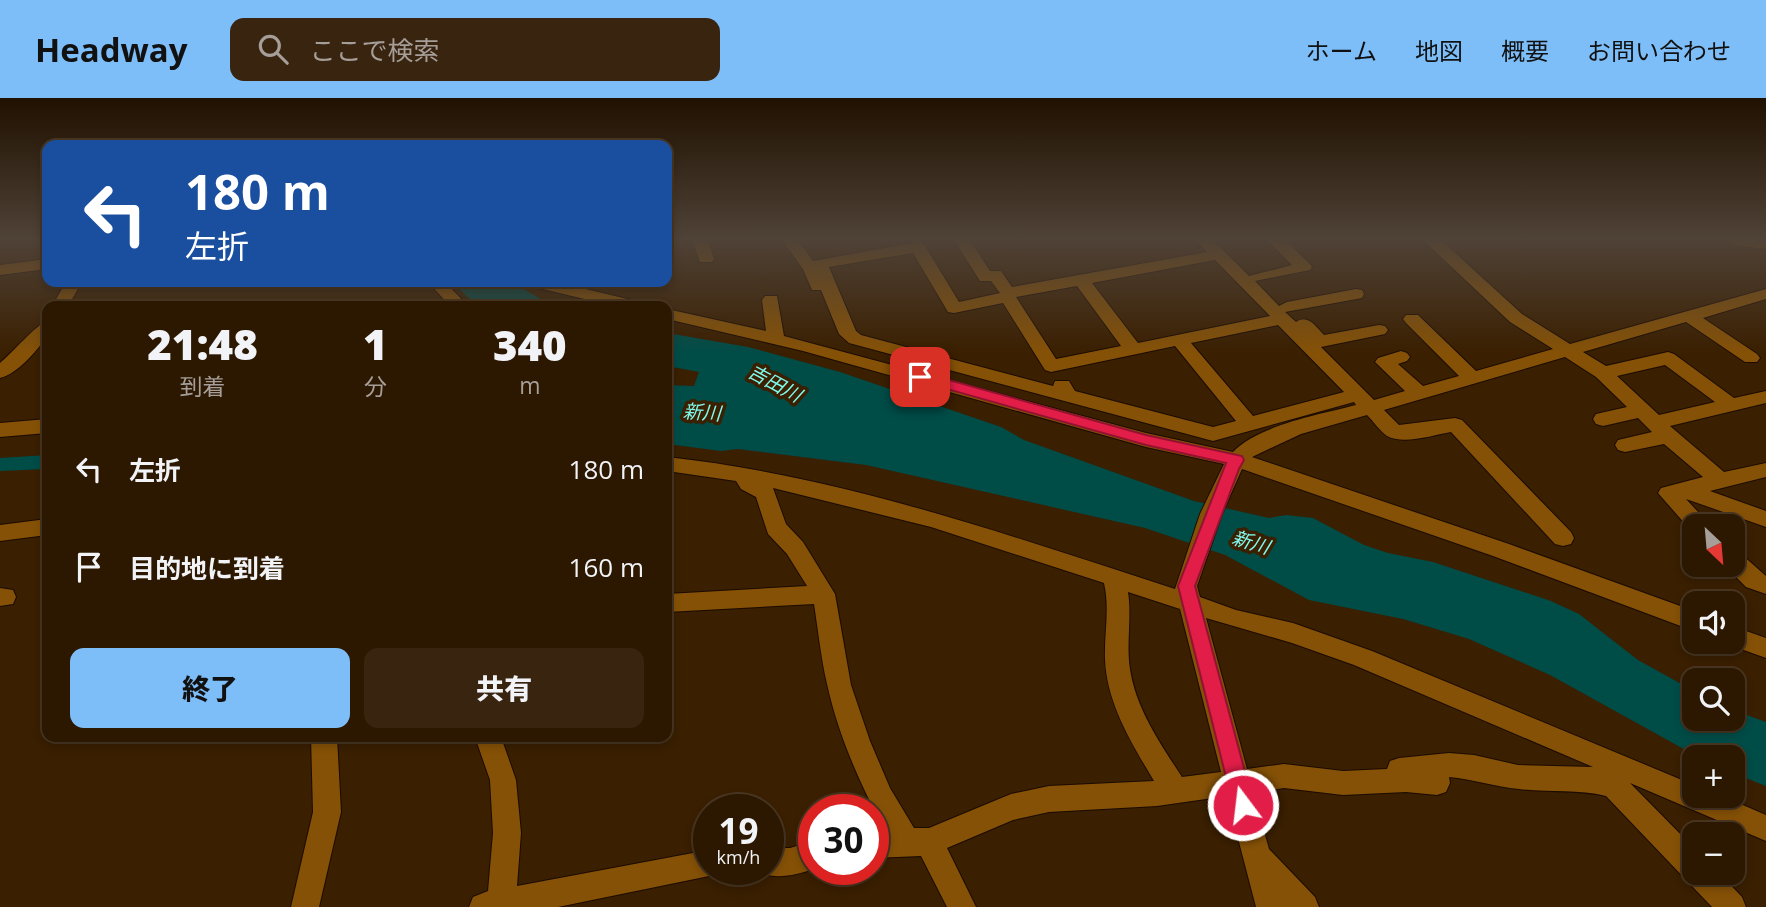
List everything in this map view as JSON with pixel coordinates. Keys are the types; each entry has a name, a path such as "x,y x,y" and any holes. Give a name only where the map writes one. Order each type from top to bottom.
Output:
{"street":[{"path":"815,278 841,343 862,355 864,362"},
{"path":"825,278 848,334 855,339 1213,434 1249,424 1419,393 1687,315 1764,296"},
{"path":"937,278 954,308 1091,278"},
{"path":"997,278 1068,396"},
{"path":"1249,278 1284,313 1320,341 1379,330"},
{"path":"1258,278 1362,404 1394,431 1408,432 1455,425 1563,538"},
{"path":"1474,278 1517,318 1603,373 1720,480"},
{"path":"1081,280 1133,349"},
{"path":"441,287 454,301"},
{"path":"553,287 610,301"},
{"path":"1052,366 1179,340 1356,294"},
{"path":"771,300 776,340"},
{"path":"672,315 864,362 1234,464 1501,550 1682,617"},
{"path":"1687,315 1761,361"},
{"path":"1412,319 1472,378"},
{"path":"0,372 26,351 42,332"},
{"path":"1179,340 1249,424"},
{"path":"1401,357 1384,362 1419,393"},
{"path":"1603,373 1668,358 1731,405"},
{"path":"1603,419 1655,423 1766,397"},
{"path":"1270,907 1188,595 1234,464 1247,451 1270,439 1362,404"},
{"path":"1625,444 1655,423"},
{"path":"0,430 42,426"},
{"path":"672,465 742,473 872,501 1114,579 1188,595 1235,619 1293,633 1363,658 1766,828"},
{"path":"1688,514 1668,493 1766,470"},
{"path":"742,473 748,484 765,492 776,528 795,548 824,594 839,685 857,741 881,797 918,842 962,907"},
{"path":"1682,489 1766,519"},
{"path":"0,525 42,520"},
{"path":"0,533 42,528"},
{"path":"1745,572 1754,581 1766,585"},
{"path":"1114,579 1120,620 1118,671 1128,704 1145,740 1175,790"},
{"path":"672,603 824,594"},
{"path":"1745,641 1766,648"},
{"path":"305,907 327,812 324,742"},
{"path":"490,742 503,780 507,833 492,905 693,867"},
{"path":"1580,751 1682,856"},
{"path":"889,843 918,842 1011,807 1049,799 1175,790 1282,765 1364,774 1449,765 1474,767 1518,777 1588,779 1613,785"},
{"path":"1235,775 1284,776 1343,783 1406,780 1437,783"},
{"path":"1256,855 1305,907"},
{"path":"1711,885 1732,907"}],"water":[{"path":"457,287 520,287 544,301 472,301"},
{"path":"672,334 748,347 840,372 1001,427 1024,440 1194,501 1269,518 1286,515 1313,518 1364,545 1433,562 1551,601 1579,614 1638,660 1682,684 1682,731 1745,731 1745,714 1766,722 1766,786 1745,778 1745,745 1682,745 1682,748 1550,675 1469,639 1403,619 1309,600 1225,555 1145,528 866,465 738,449 721,451 672,445 672,385 694,386 699,372 672,367"},
{"path":"42,455 42,469 0,471 0,458"}],"route":[{"path":"920,377 1146,440 1237,460 1231,467 1186,586 1243,805"}],"water label":[{"name":"吉田川","path":"775,383"},
{"name":"新川","path":"702,412"},
{"name":"新川","path":"1251,542"}]}
